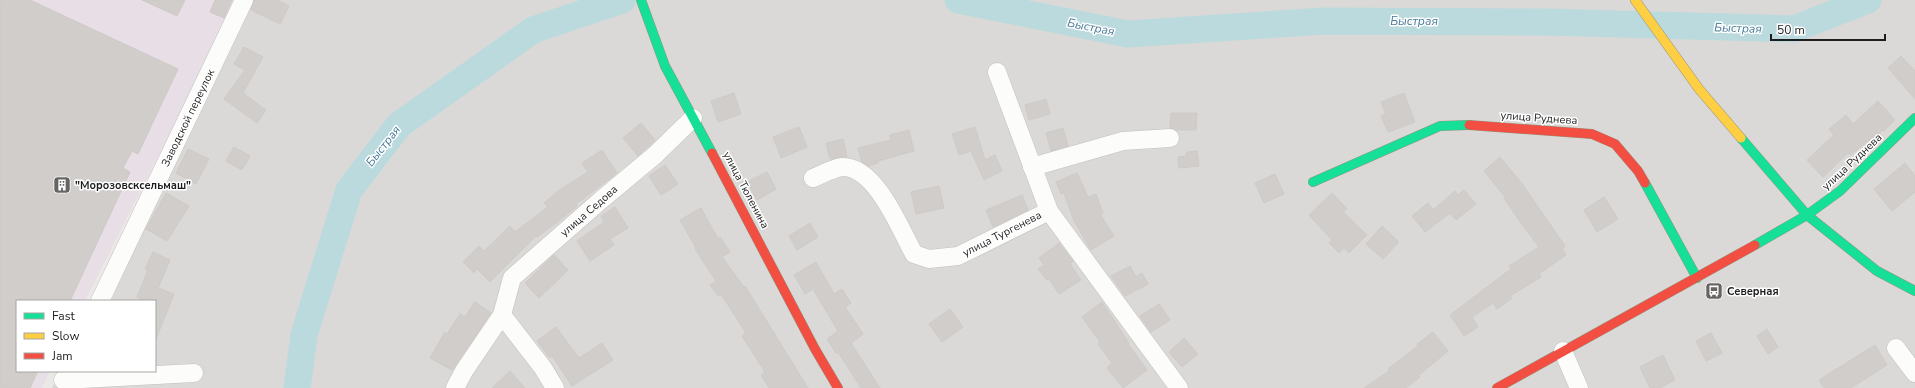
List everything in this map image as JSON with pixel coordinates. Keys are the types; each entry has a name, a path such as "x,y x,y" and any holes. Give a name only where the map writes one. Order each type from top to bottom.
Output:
{"street":[{"name":"Заводской переулок","path":"100,300 244,0"},
{"name":"улица Тюленина","path":"641,0 650,30 665,66 815,349 838,388"},
{"path":"1635,0 1699,89 1807,215 1877,271 1915,291"},
{"name":"улица Тургенева","path":"996,72 1049,211 1179,388"},
{"name":"улица Седова","path":"455,388 464,371 502,315 512,278 655,155 693,118"},
{"name":"улица Руднева","path":"1497,388 1697,278 1807,215 1840,191 1915,118"},
{"name":"улица Руднева","path":"1313,182 1440,126 1468,125 1592,134 1616,144 1638,171 1697,278"},
{"path":"1032,167 1123,141 1170,138"},
{"name":"улица Тургенева","path":"813,178 842,167 867,176 883,196 914,254 929,259 958,256 1049,211"},
{"path":"502,315 542,368 554,388"},
{"path":"1896,348 1915,374"},
{"path":"1563,351 1579,388"},
{"path":"63,380 194,373"}],"shaded area":[{"name":"\"Морозовсксельмаш\"","path":"0,0 237,0 86,300 16,300 16,372 50,372 42,388 0,388"},
{"path":"240,0 1915,0 1915,388 52,388 60,372 156,372 156,300 94,300"}],"building":[{"name":"\"Морозовсксельмаш\"","path":"0,0 30,0 178,69 138,154 132,151 123,168 130,172 70,300 16,300 16,372 38,372 30,388 0,388"},
{"path":"142,0 185,0 177,16"},
{"path":"215,0 232,0 224,18 210,12"},
{"path":"254,0 277,0 289,6 280,24 251,10"},
{"path":"244,47 263,57 243,93 266,110 257,123 224,99 245,70 234,64"},
{"path":"1901,56 1915,71 1915,99 1888,68"},
{"path":"734,93 741,114 718,122 711,101"},
{"path":"1404,93 1415,122 1388,132 1381,116 1386,114 1381,102"},
{"path":"1046,99 1050,114 1029,120 1025,105"},
{"path":"1878,101 1895,120 1884,131 1883,130 1850,155 1848,153 1823,177 1807,160 1834,135 1829,129 1846,115 1853,124"},
{"path":"1171,113 1197,113 1196,130 1176,130 1170,128"},
{"path":"641,123 655,140 638,156 623,138"},
{"path":"799,127 807,147 781,158 773,137"},
{"path":"975,127 985,160 995,155 1002,171 984,180 971,151 959,155 952,134"},
{"path":"1063,128 1068,146 1051,151 1046,133"},
{"path":"909,130 914,151 878,161 878,163 868,166 862,162 858,148 891,140 890,135"},
{"path":"843,139 847,157 830,159 826,143"},
{"path":"234,147 250,156 242,170 226,161"},
{"path":"188,149 209,159 196,184 176,173"},
{"path":"602,150 617,173 576,204 577,206 559,221 537,237 536,236 490,282 477,269 474,273 463,262 479,246 484,251 510,226 515,232 548,207 544,203 561,189 588,172 582,163"},
{"path":"1197,151 1199,166 1179,168 1178,157 1186,156 1187,152"},
{"path":"1500,157 1523,185 1565,246 1562,249 1566,255 1539,274 1541,277 1510,296 1512,298 1497,309 1493,303 1472,317 1478,327 1464,336 1450,315 1511,269 1509,266 1539,247 1504,198 1505,197 1484,171"},
{"path":"1905,163 1915,176 1915,192 1892,211 1874,189"},
{"path":"665,165 678,184 661,195 649,176"},
{"path":"767,172 776,189 757,200 747,182"},
{"path":"1077,173 1088,197 1096,194 1103,213 1100,214 1114,236 1091,250 1074,221 1064,193 1061,194 1056,182"},
{"path":"1275,174 1284,194 1264,203 1255,183"},
{"path":"939,186 944,208 916,214 911,192"},
{"path":"1464,190 1476,204 1456,220 1450,213 1425,232 1412,216 1428,203 1433,210 1455,191 1458,195"},
{"path":"166,193 189,206 167,241 146,229"},
{"path":"1332,193 1347,209 1343,212 1367,235 1349,253 1344,248 1339,253 1329,243 1332,240 1309,215"},
{"path":"1022,195 1028,210 993,227 986,210"},
{"path":"1604,197 1618,219 1597,232 1584,210"},
{"path":"615,207 628,228 610,239 614,245 590,261 577,241 604,222 601,216"},
{"path":"701,208 718,239 720,237 730,252 722,257 744,287 745,286 808,388 769,388 761,375 765,372 742,336 746,333 721,294 718,296 710,285 716,281 695,249 696,248 680,220"},
{"path":"810,223 818,237 797,250 789,236"},
{"path":"1382,226 1399,242 1383,259 1366,244"},
{"path":"1059,243 1073,261 1070,264 1081,280 1059,294 1049,279 1047,280 1038,269 1044,265 1039,258"},
{"path":"153,252 170,260 158,288 174,294 156,339 156,300 144,300 137,297 148,270 145,269"},
{"path":"554,255 568,270 539,298 525,283"},
{"path":"816,262 834,294 842,289 851,303 845,307 863,334 851,343 880,388 861,388 838,352 836,353 827,339 838,331 813,289 805,294 794,275"},
{"path":"1130,266 1136,277 1142,273 1148,284 1125,296 1111,276"},
{"path":"475,302 491,313 452,370 430,358 445,332 447,334 460,314 465,317"},
{"path":"1102,302 1129,343 1128,344 1147,370 1123,388 1107,368 1112,363 1098,344 1100,342 1082,317"},
{"path":"1159,304 1170,320 1151,332 1140,316"},
{"path":"950,309 963,327 942,342 929,324"},
{"path":"556,327 579,358 602,343 613,360 572,386 552,356 550,358 537,341"},
{"path":"1767,329 1778,347 1768,354 1757,336"},
{"path":"1433,332 1448,351 1418,376 1420,377 1406,388 1364,388 1389,371 1388,369 1418,346 1417,344"},
{"path":"1711,333 1722,353 1706,361 1696,341"},
{"path":"1184,338 1198,354 1182,367 1169,352"},
{"path":"1875,345 1887,365 1851,388 1824,388 1819,380"},
{"path":"1663,355 1675,380 1660,388 1650,388 1640,367"},
{"path":"510,371 525,388 492,388"}],"waterway":[{"name":"Быстрая","path":"297,388 304,335 349,190 399,125 533,30 622,0"},
{"name":"Быстрая","path":"958,0 1128,34 1324,21 1546,22 1794,29 1868,0"}],"traffic: fast":[{"path":"641,0 665,66 712,153"},
{"path":"1755,245 1807,215 1840,191 1915,118"},
{"path":"1313,182 1440,126 1469,125"},
{"path":"1741,138 1807,215 1877,271 1915,291"},
{"path":"1645,183 1697,278"}],"traffic: slow":[{"path":"1635,0 1699,89 1741,138"}],"traffic: jam":[{"path":"1469,125 1592,134 1615,144 1638,171 1645,183"},
{"path":"712,153 815,349 838,388"},
{"path":"1497,388 1755,245"}],"place":[{"name":"\"Морозовсксельмаш\"","path":"62,185"},
{"name":"Северная","path":"1714,291"}]}
